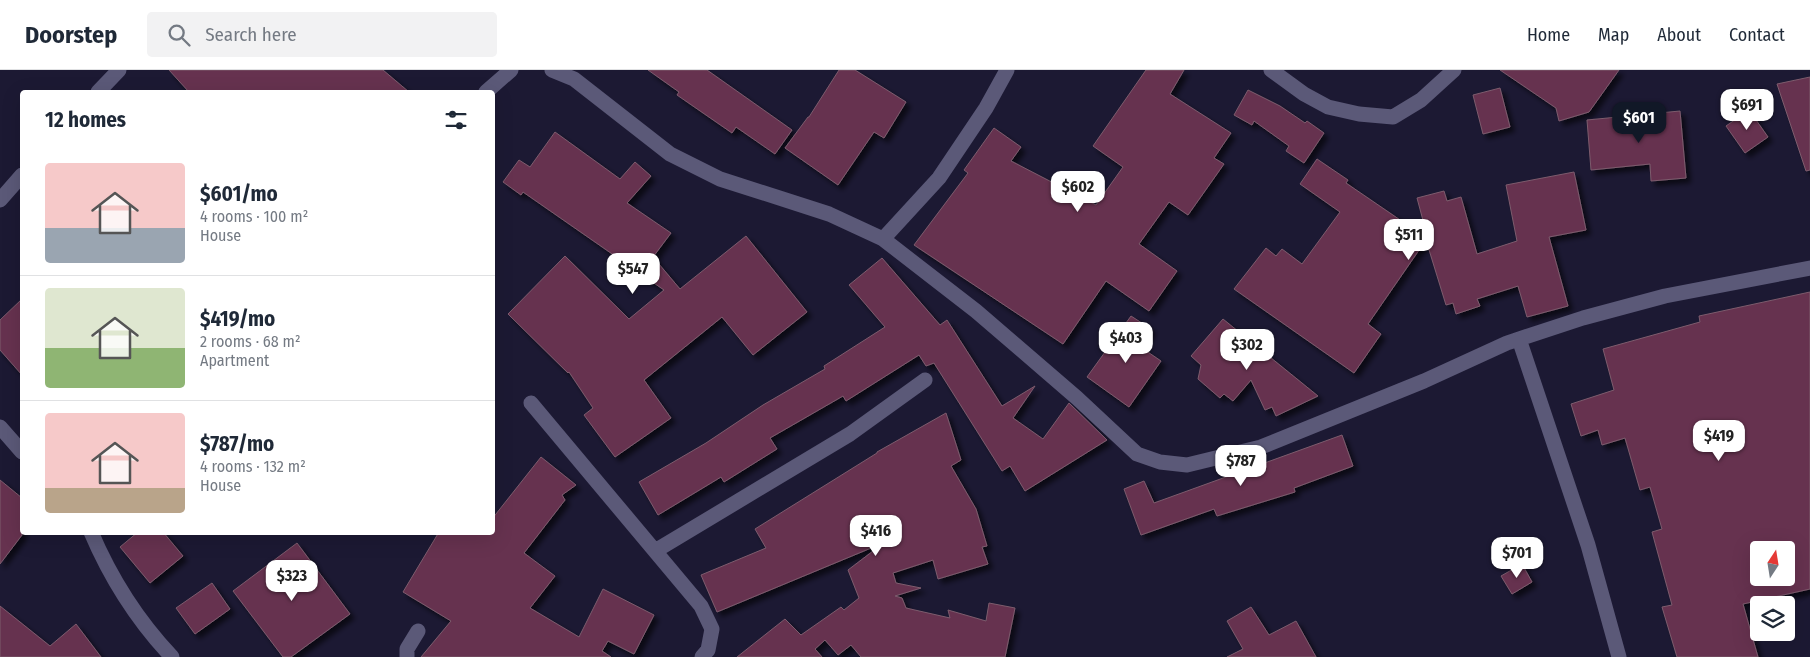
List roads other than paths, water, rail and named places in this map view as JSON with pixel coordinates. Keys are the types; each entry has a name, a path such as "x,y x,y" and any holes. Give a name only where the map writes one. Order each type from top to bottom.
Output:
{"street":[{"path":"100,90 119,70"},
{"path":"488,90 511,70"},
{"path":"552,70 574,79 670,154 720,179 829,214 883,239 976,311 1078,398 1137,454 1160,462 1187,465 1262,447 1347,413 1507,343 1583,318 1664,296 1810,268"},
{"path":"883,239 939,178 986,108 1007,70"},
{"path":"1271,70 1304,94 1328,107 1359,114 1393,117 1421,100 1454,70"},
{"path":"0,200 20,177"},
{"path":"1519,339 1588,545 1619,657"},
{"path":"655,551 850,434 926,380"},
{"path":"530,403 701,606 712,629 708,650 702,657"},
{"path":"0,427 20,450"},
{"path":"92,535 105,564 124,597 154,638 172,657"},
{"path":"407,657 407,648 418,631"}]}
